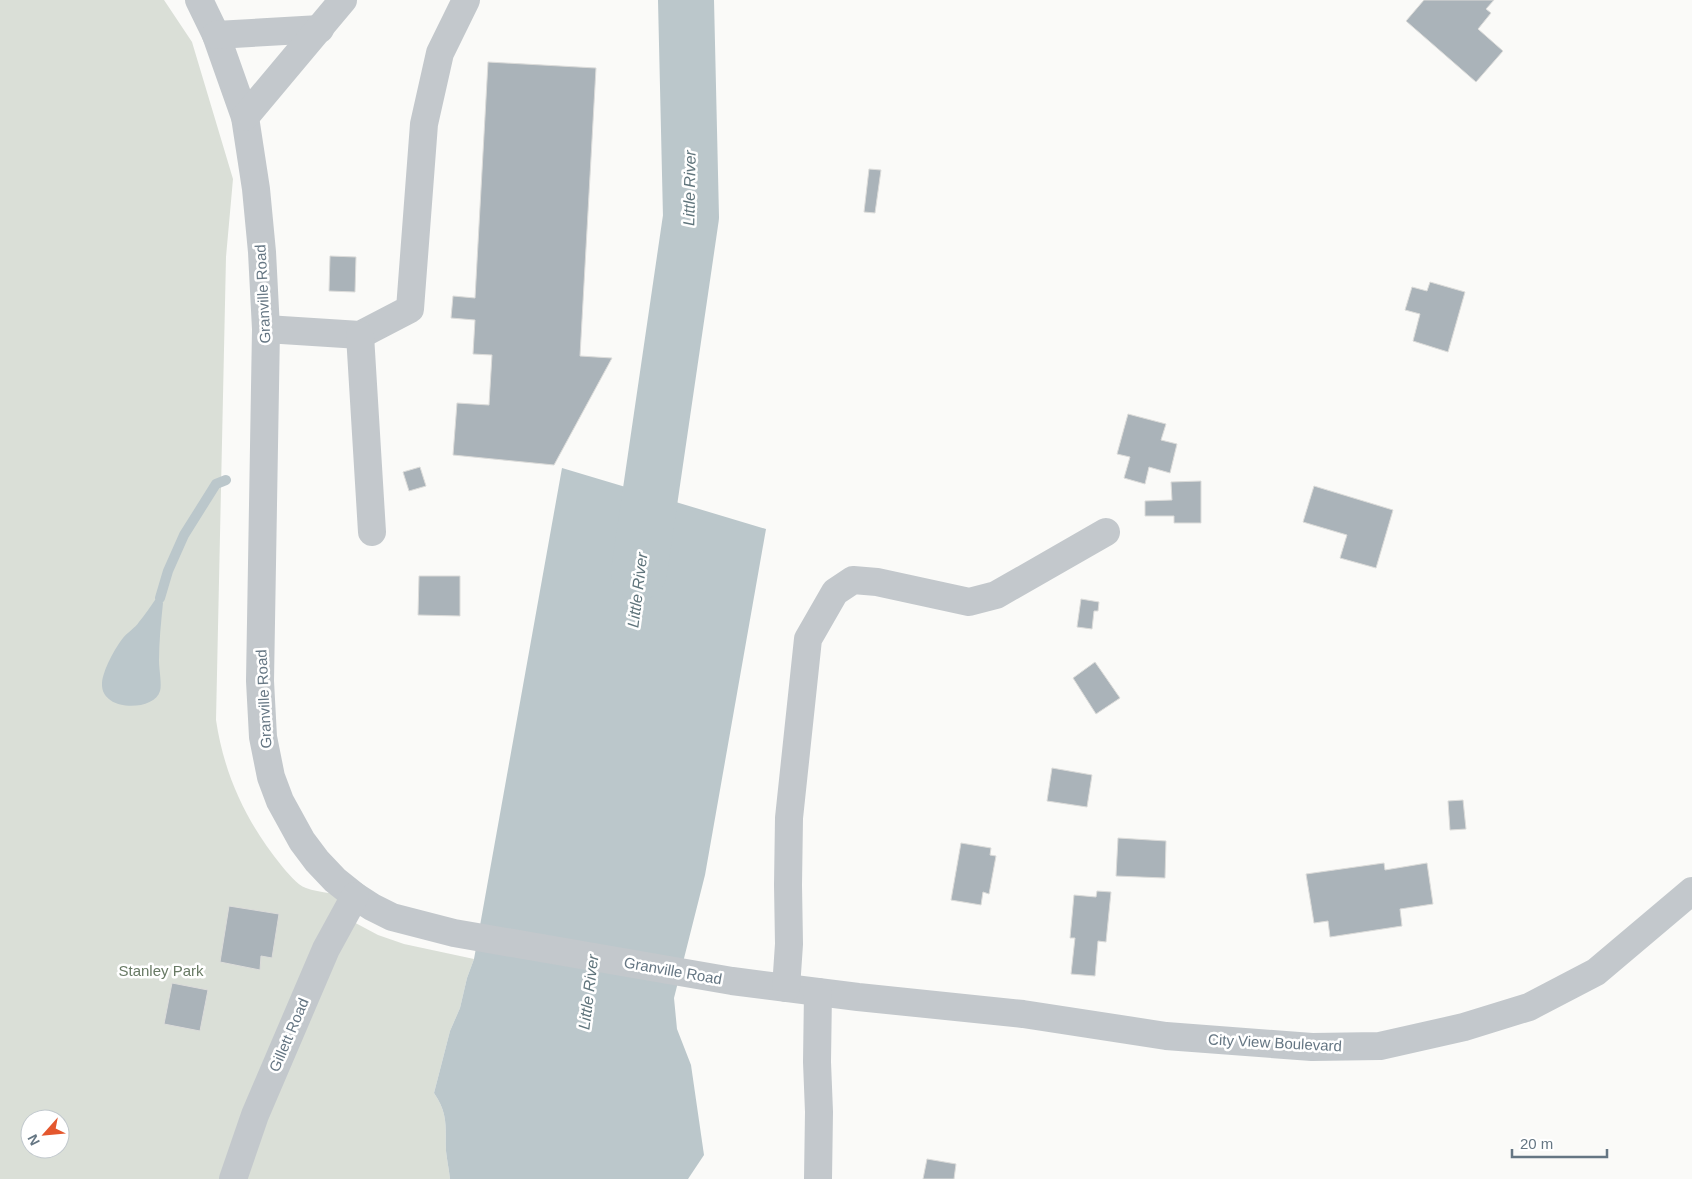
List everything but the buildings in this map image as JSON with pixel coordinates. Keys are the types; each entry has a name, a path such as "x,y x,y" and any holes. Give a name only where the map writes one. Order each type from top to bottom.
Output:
{"street":[{"name":"Granville Road","path":"199,0 216,35 245,117 256,189 266,328 260,681 263,736 271,777 280,801 302,842 335,880 355,896 392,917 418,925 454,933 732,981 818,992"},
{"path":"245,117 343,0"},
{"path":"266,328 360,335 410,309 424,124 440,53 466,0"},
{"path":"216,35 320,29"},
{"path":"360,335 372,532"},
{"path":"786,988 789,944 790,818 808,639 835,592 853,580 877,582 969,602 996,595 1106,532"},
{"name":"City View Boulevard","path":"818,992 1024,1014 1166,1036 1312,1047 1380,1046 1464,1027 1529,1007 1596,972 1692,891"},
{"name":"Gillett Road","path":"234,1179 255,1116 326,949 355,896"},
{"path":"818,992 818,1179"}],"green space":[{"name":"Stanley Park","path":"0,0 164,0 192,42 233,179 226,257 216,720 220,740 231,778 247,814 268,849 296,881 311,890 355,896 348,919 378,935 404,944 474,959 467,978 460,1008 450,1031 434,1093 444,1115 450,1179 0,1179"}],"water":[{"path":"562,468 766,529 705,875 674,998 677,1029 691,1065 704,1155 688,1179 450,1179 444,1115 434,1093 450,1031 460,1008 467,978 474,959"},
{"path":"160,598 163,603 159,654 160,691 156,698 148,703 128,706 118,704 109,699 104,693 102,683 107,666 123,638 137,624 155,600"}],"waterway":[{"name":"Little River","path":"639,572 691,217 686,0"},
{"path":"160,598 168,571 184,535 216,484 226,480"}]}
